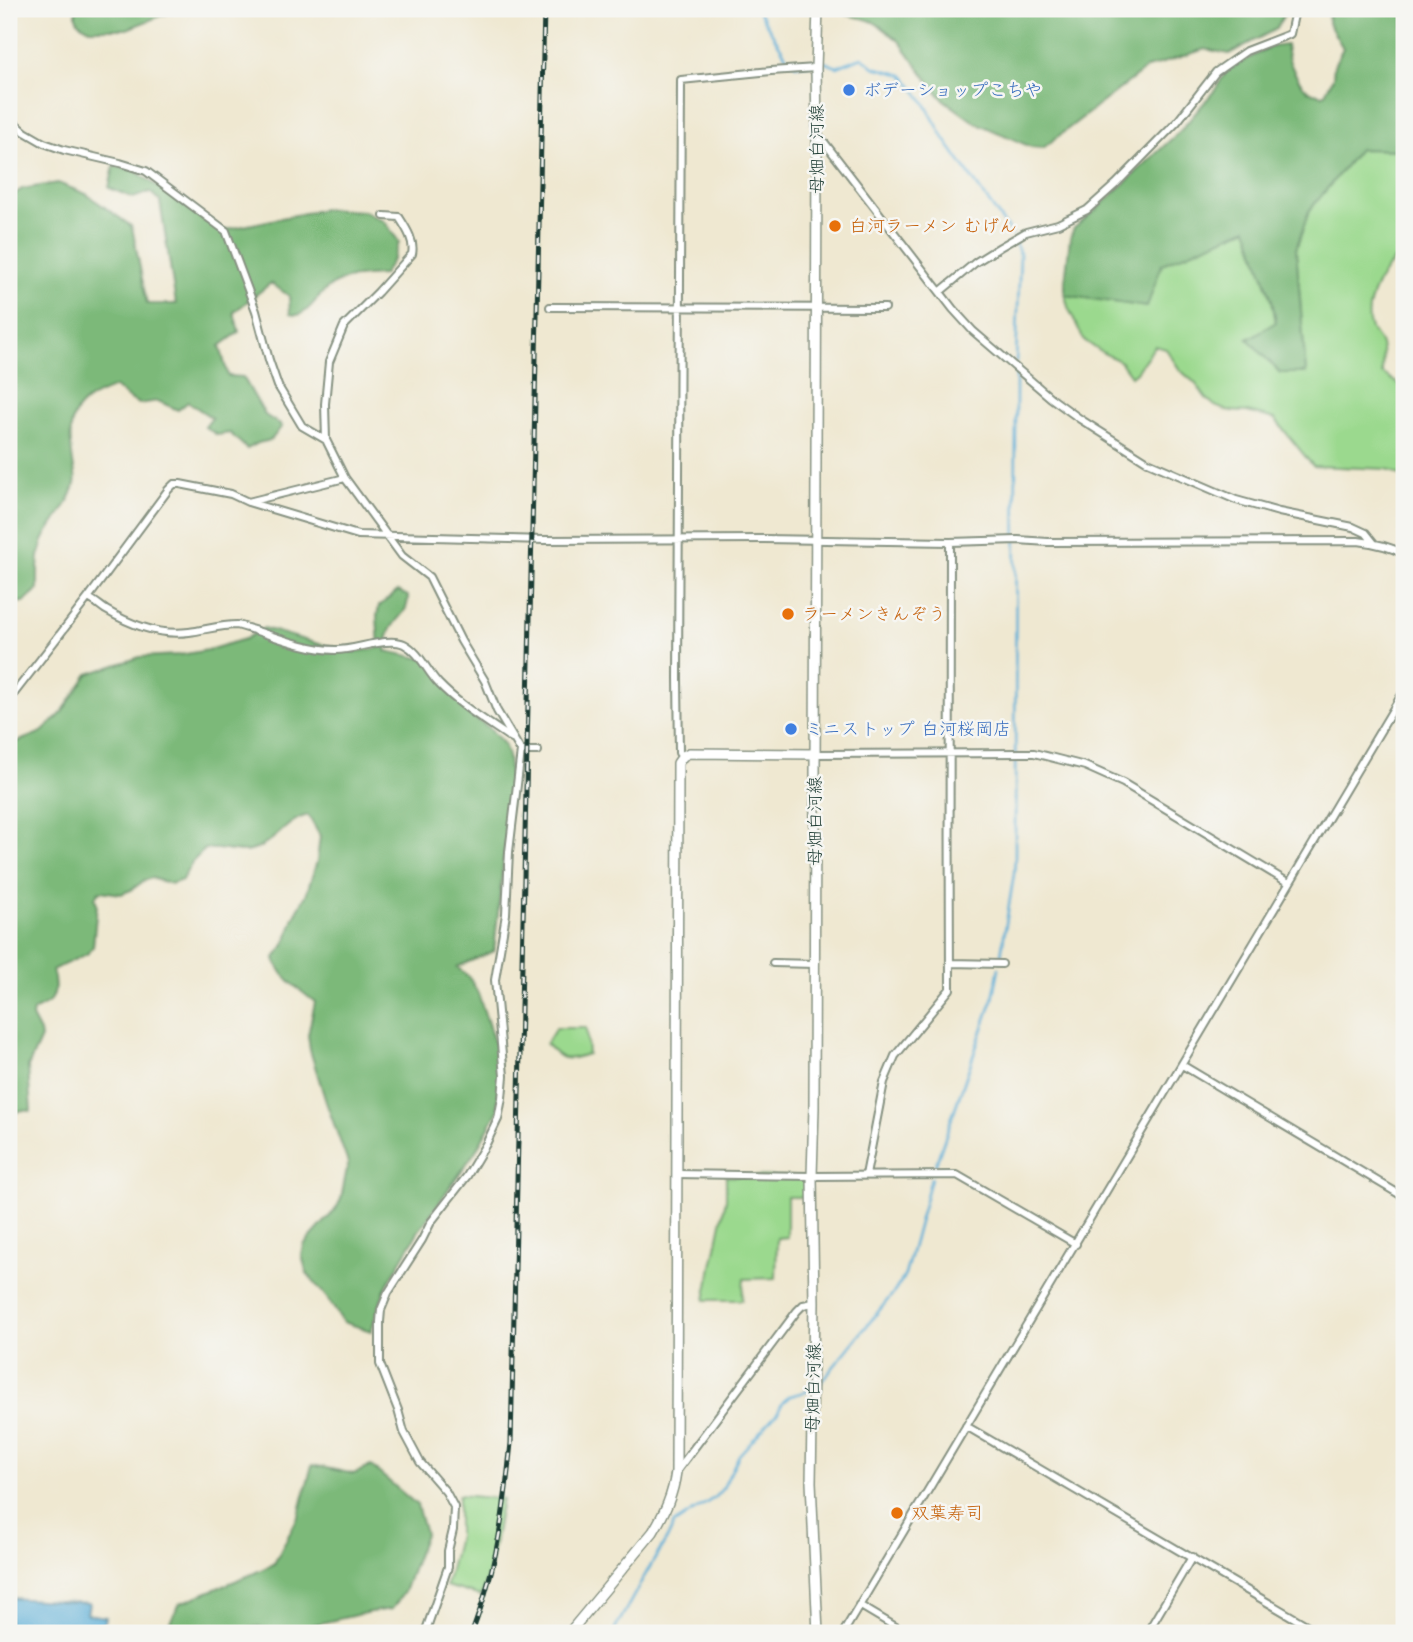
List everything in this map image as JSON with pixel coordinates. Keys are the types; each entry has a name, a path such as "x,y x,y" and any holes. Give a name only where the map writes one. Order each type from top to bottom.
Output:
{"main road":[{"name":"母畑白河線","path":"818,9 812,1176 814,1303 811,1482 818,1633"},
{"path":"569,1633 653,1532 669,1502 677,1472 678,764 682,756 689,753 816,754"}],"street":[{"path":"940,291 976,262 1026,232 1058,224 1087,210 1177,122 1216,72 1246,51 1290,34 1298,9"},
{"path":"682,756 679,753 681,80 816,68"},
{"path":"9,118 44,143 146,171 226,231 256,311 278,386 302,426 326,440"},
{"path":"817,132 973,331 1051,398 1119,445 1159,467 1236,500 1353,527 1366,533 1374,543"},
{"path":"384,216 399,217 410,238 412,254 344,326 328,362 326,440 345,478 401,556 429,577 461,641 485,681 497,711 521,751 509,852 506,914 495,980 504,1076 498,1119 467,1176 431,1222 388,1293 381,1310 380,1364 404,1432 419,1462 446,1492 454,1507 448,1567 425,1633"},
{"path":"550,307 885,308"},
{"path":"248,502 345,478"},
{"path":"9,700 174,484 231,494 248,502 359,535 388,537 950,542 1358,541 1390,547 1404,554"},
{"path":"866,1175 888,1071 895,1056 950,989 950,542"},
{"path":"88,598 145,629 160,633 237,625 324,650 342,650 377,643 404,644 418,655 440,685 514,740"},
{"path":"843,1633 1404,691"},
{"path":"521,751 538,751"},
{"path":"816,754 1034,753 1085,766 1123,783 1289,883"},
{"path":"773,963 815,964"},
{"path":"950,963 1002,964"},
{"path":"1182,1065 1404,1197"},
{"path":"677,1174 957,1175 1076,1244"},
{"path":"677,1472 797,1311 803,1305 814,1303"},
{"path":"966,1426 1320,1633"},
{"path":"1147,1633 1192,1557"},
{"path":"859,1605 906,1633"}],"green space":[{"path":"76,9 178,9 127,29 90,29 79,23"},
{"path":"838,9 1287,9 1276,29 1229,54 1205,49 1147,68 1043,148 1031,147 974,122 944,100 900,42 890,33 867,19 846,14"},
{"path":"1329,9 1404,9 1404,150 1359,149 1309,211 1296,249 1306,373 1280,373 1248,339 1276,322 1272,300 1247,228 1162,264 1147,307 1065,295 1070,238 1074,228 1181,130 1215,90 1227,70 1270,47 1286,45 1298,79 1308,90 1324,95 1343,48 1328,23"},
{"path":"1359,149 1404,150 1404,253 1389,266 1377,285 1372,296 1369,317 1371,329 1382,348 1382,373 1404,388 1404,477 1387,469 1313,466 1275,419 1247,412 1227,411 1215,406 1180,370 1166,349 1155,346 1131,376 1120,361 1084,340 1065,295 1146,307 1162,264 1247,228 1272,300 1276,323 1248,339 1306,373 1296,249 1309,211"},
{"path":"114,166 134,170 220,231 324,209 364,211 385,222 399,242 383,275 340,281 324,291 301,314 290,314 289,296 271,283 234,312 239,332 220,346 228,376 243,377 265,415 282,426 271,440 247,449 230,433 217,435 205,427 212,418 188,402 178,410 158,401 139,404 115,387 83,404 75,414 71,431 75,484 73,492 43,541 39,559 38,589 24,602 9,603 9,198 22,189 58,183 86,194 131,226 147,304 176,304 160,201 150,192 133,198 109,188"},
{"path":"398,591 408,596 408,602 390,630 386,651 429,660 434,664 468,714 488,727 504,744 508,756 511,790 494,951 457,967 469,977 478,993 499,1057 498,1111 475,1152 418,1232 385,1289 371,1331 343,1322 307,1273 302,1256 304,1245 336,1209 341,1199 348,1163 310,1050 308,1035 315,1002 285,977 275,958 286,942 317,861 320,836 308,815 294,821 270,841 250,851 205,849 192,862 182,880 171,884 152,878 121,894 98,892 95,898 97,904 93,947 87,954 52,970 54,994 47,1004 33,1011 32,1017 41,1038 28,1067 31,1111 22,1110 9,1115 9,745 42,732 60,715 88,674 140,657 180,655 208,650 245,639 264,628 354,652 379,648 379,606"},
{"path":"556,1028 586,1028 588,1054 565,1058 557,1054 546,1044"},
{"path":"726,1176 807,1177 806,1197 787,1197 787,1237 777,1238 776,1278 744,1279 742,1300 705,1300 726,1199"},
{"path":"312,1465 354,1474 371,1466 417,1505 425,1534 404,1592 392,1609 285,1631 256,1627 231,1633 198,1633 167,1627 180,1603 274,1564 299,1515"},
{"path":"458,1495 502,1499 489,1572 481,1596 446,1586 458,1537"}],"water":[{"path":"9,1598 89,1603 87,1614 106,1617 100,1633 9,1633"}],"waterway":[{"path":"757,9 788,59 796,65 809,64"},
{"path":"824,62 837,67 862,57 874,67 903,75 923,100 945,140 1012,235"},
{"path":"1015,243 1020,254 1016,362"},
{"path":"1000,961 1015,858 1016,374"},
{"path":"933,1172 993,999 999,968"},
{"path":"822,1381 905,1275 931,1178"},
{"path":"613,1633 674,1524 714,1498 723,1488 739,1455 778,1412 783,1402 790,1396 808,1391"}],"railway":[{"path":"472,1633 496,1551 511,1443 544,9"}],"place":[{"name":"ボデーショップこちや","path":"849,90"},
{"name":"白河ラーメン むげん","path":"835,226"},
{"name":"ラーメンきんぞう","path":"788,614"},
{"name":"ミニストップ 白河桜岡店","path":"791,729"},
{"name":"双葉寿司","path":"897,1513"}]}
